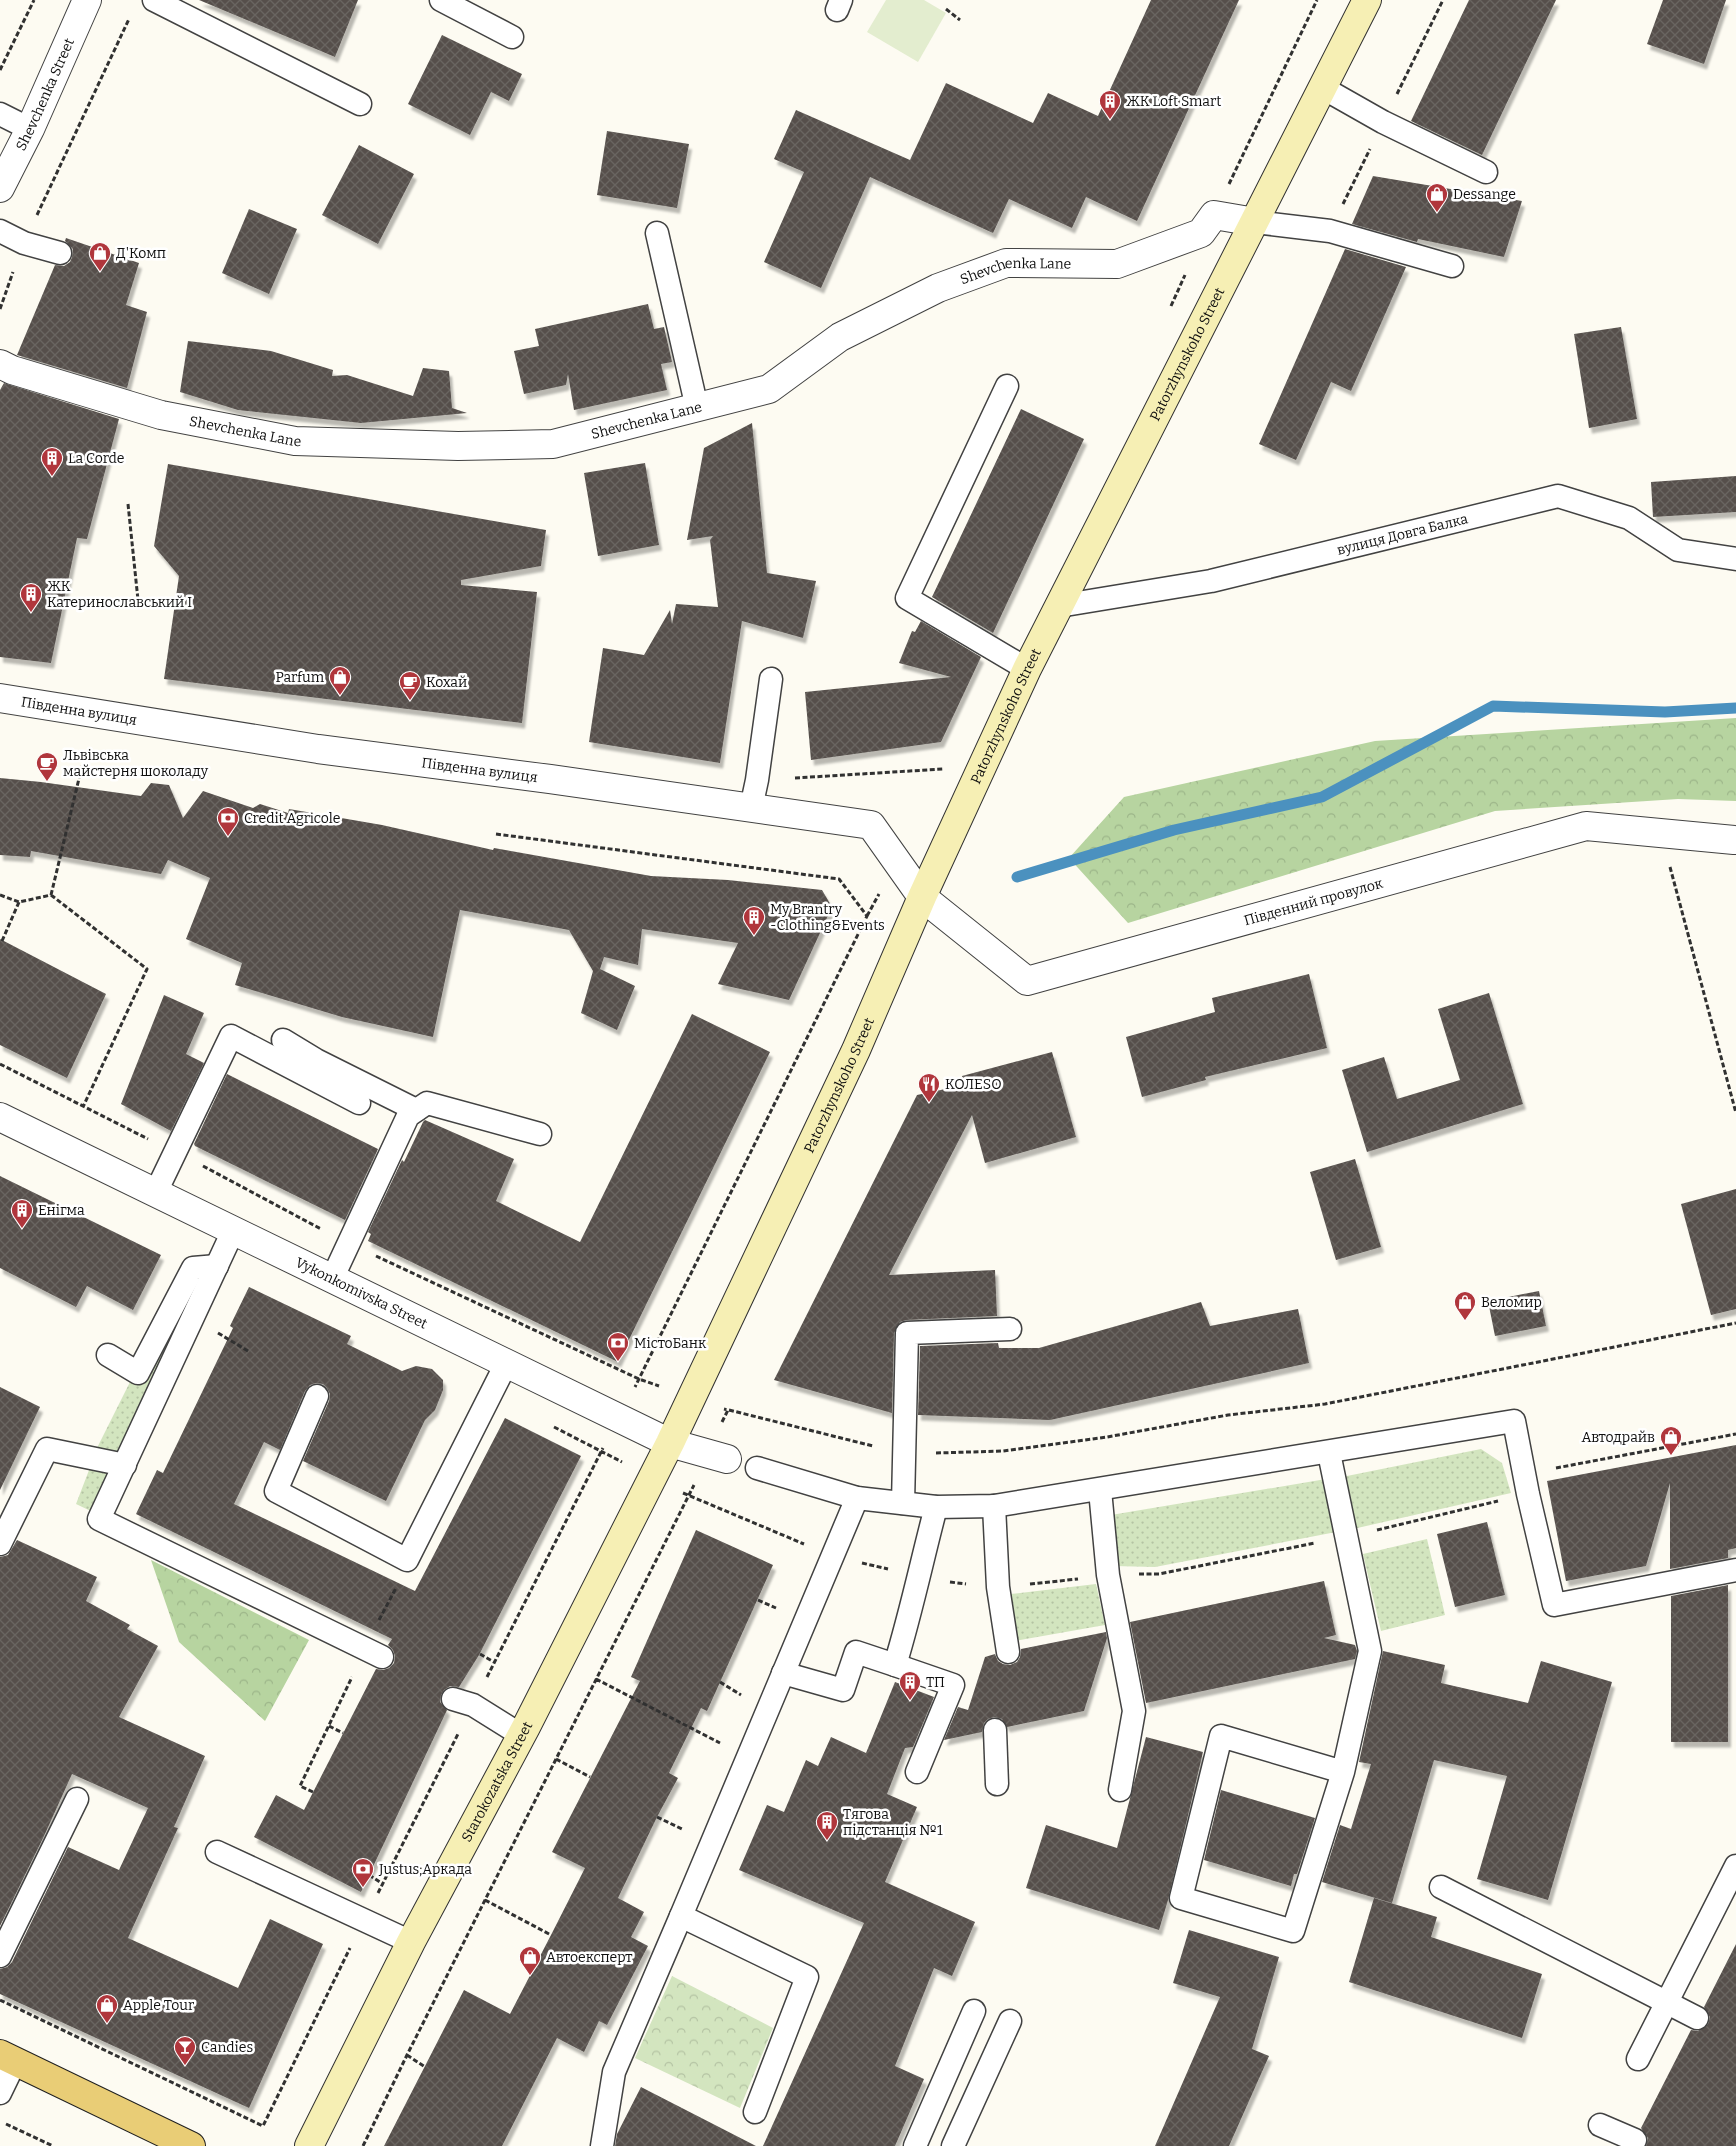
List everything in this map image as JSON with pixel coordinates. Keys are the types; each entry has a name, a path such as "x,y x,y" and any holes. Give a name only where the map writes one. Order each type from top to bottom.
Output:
{"main road":[{"path":"8,2058 191,2146"}],"street":[{"name":"Shevchenka Street","path":"0,188 30,129 87,0"},
{"name":"Patorzhynskoho Street","path":"670,1443 856,1050 922,897 1027,669 1367,0"},
{"name":"Shevchenka Lane","path":"0,364 12,370 161,415 295,441 458,446 553,444 769,389 840,337 938,288 1006,263 1117,264 1201,234 1214,215 1255,222"},
{"name":"Південна вулиця","path":"0,698 318,749 550,779 870,825 922,897"},
{"name":"Південний провулок","path":"922,897 1027,982 1586,826 1734,840"},
{"name":"Vykonkomivska Street","path":"0,1117 670,1443 727,1459"},
{"name":"Starokozatska Street","path":"309,2146 411,1942 521,1735 670,1443"}],"lane":[{"path":"154,0 360,104"},
{"path":"442,0 512,36"},
{"path":"1323,88 1383,122 1486,172"},
{"path":"0,114 30,129"},
{"path":"1255,222 1330,231 1452,266"},
{"path":"0,231 24,243 60,253"},
{"path":"657,233 697,408"},
{"path":"1007,386 907,598 1027,669"},
{"name":"вулиця Довга Балка","path":"1059,606 1211,581 1558,496 1629,518 1678,550 1736,559"},
{"path":"752,808 771,679"},
{"path":"155,1194 230,1036 359,1103"},
{"path":"283,1040 316,1060 416,1110"},
{"path":"332,1279 408,1116 416,1110 427,1103 540,1134"},
{"path":"233,1231 99,1519 374,1652"},
{"path":"108,1356 138,1373 193,1268 217,1266"},
{"path":"903,1503 906,1333 1010,1329"},
{"path":"318,1396 276,1491 408,1560 506,1364"},
{"path":"757,1468 857,1498 936,1507 994,1506 1514,1422 1528,1494 1554,1604 1736,1570"},
{"path":"0,1544 47,1449 125,1465"},
{"path":"1329,1453 1370,1651 1343,1772 1293,1931 1181,1898 1222,1736 1343,1772"},
{"path":"1100,1490 1108,1576 1134,1712 1120,1790"},
{"path":"602,2146 614,2072 857,1498"},
{"path":"994,1506 998,1587 1008,1652"},
{"path":"895,1665 909,1622 918,1576 936,1507"},
{"path":"783,1672 843,1690 856,1652 953,1685 917,1772"},
{"path":"463,1702 521,1735"},
{"path":"995,1730 997,1784"},
{"path":"0,1956 78,1800"},
{"path":"217,1852 411,1942"},
{"path":"1638,2059 1736,1866"},
{"path":"1441,1887 1697,2018"},
{"path":"681,1916 807,1977 755,2112"},
{"path":"915,2146 974,2011"},
{"path":"953,2146 1010,2022"},
{"path":"0,2093 8,2058"},
{"path":"1600,2125 1635,2140"}],"path":[{"path":"0,70 34,0"},
{"path":"1383,122 1443,0"},
{"path":"946,9 960,20"},
{"path":"0,309 24,243 130,18"},
{"path":"1330,231 1361,164"},
{"path":"128,504 138,600"},
{"path":"52,894 82,766"},
{"path":"1661,833 1736,1113"},
{"path":"0,1064 175,1152 348,1243 639,1379 867,916 839,879 496,834"},
{"path":"0,895 19,902 52,894"},
{"path":"52,894 148,969 83,1107"},
{"path":"2,940 19,902"},
{"path":"728,1410 904,1454 1003,1451 1107,1437 1228,1415 1325,1404 1736,1323"},
{"path":"1528,1494 1545,1470 1736,1434"},
{"path":"0,2000 263,2126 383,1884 463,1702 494,1662 601,1451"},
{"path":"363,2146 596,1679 690,1496"},
{"path":"313,1792 300,1786 329,1726 374,1652 397,1586"},
{"path":"480,1654 494,1662"},
{"path":"596,1679 747,1758"},
{"path":"329,1726 343,1733"},
{"path":"556,1759 590,1777"},
{"path":"370,1874 383,1884"},
{"path":"485,1900 551,1935"},
{"path":"407,2055 425,2066"},
{"path":"0,2122 53,2146"}],"green space":[{"path":"886,0 924,0 946,13 918,62 867,32"},
{"path":"1736,718 1736,801 1678,799 1495,811 1128,923 1069,858 1124,797 1375,741"},
{"path":"197,1305 123,1460 94,1454 133,1376 173,1316"},
{"path":"1481,1449 1502,1463 1511,1493 1353,1529 1342,1477"},
{"path":"91,1465 118,1470 97,1514 76,1504"},
{"path":"1326,1479 1336,1532 1155,1567 1113,1566 1111,1515"},
{"path":"1427,1539 1445,1615 1381,1631 1363,1554"},
{"path":"151,1560 309,1640 265,1721 179,1642"},
{"path":"1096,1584 1105,1625 1014,1641 1011,1594"},
{"path":"672,1976 773,2028 740,2108 635,2058"}],"building":[{"path":"199,0 358,0 335,57"},
{"name":"ЖК Loft Smart","path":"1151,0 1239,0 1137,221 1086,197 1072,228 1009,199 993,233 870,177 821,288 764,262 804,172 774,159 796,110 910,160 946,83 1033,123 1048,93 1098,116"},
{"path":"1469,0 1556,0 1482,155 1411,121"},
{"path":"1663,0 1726,0 1704,64 1647,44"},
{"path":"442,35 522,74 509,101 491,92 470,135 408,104"},
{"path":"607,131 689,144 677,208 597,195"},
{"path":"359,145 414,174 378,244 322,215"},
{"name":"Dessange","path":"1373,176 1522,201 1504,257 1418,239 1417,242 1352,224"},
{"path":"249,209 297,229 269,294 222,273"},
{"path":"66,238 139,263 126,305 147,312 127,388 17,355 55,265 64,266 70,262 73,249 65,241"},
{"path":"1345,249 1406,267 1351,391 1331,382 1296,460 1259,444"},
{"path":"648,304 654,329 664,327 672,362 661,364 667,390 574,410 568,374 566,385 524,394 514,351 539,346 535,329"},
{"path":"1621,327 1637,419 1589,428 1574,334"},
{"path":"188,341 271,351 333,370 332,376 347,375 413,396 423,368 449,371 452,408 467,413 361,423 238,410 180,392"},
{"name":"La Corde","path":"4,383 119,419 87,539 77,538 51,663 0,657 0,390"},
{"path":"1021,409 1084,439 993,633 932,597"},
{"path":"752,423 767,573 816,581 803,638 742,621 720,763 589,742 603,648 644,655 670,610 672,624 676,604 718,607 710,540 713,536 687,540 704,448"},
{"path":"645,463 659,545 598,556 584,473"},
{"path":"168,464 546,530 541,566 461,580 461,585 537,592 522,723 164,679 179,576 154,546"},
{"path":"1736,476 1736,512 1653,517 1651,482"},
{"path":"921,621 981,657 941,742 811,760 805,692 951,677 899,663 912,631 915,632"},
{"path":"0,778 141,796 151,783 169,785 183,818 203,791 253,808 260,804 288,813 289,809 382,825 493,850 494,848 651,876 728,880 822,890 832,907 789,1000 718,984 738,943 642,929 638,965 604,957 600,969 635,986 617,1030 581,1013 593,971 569,930 460,910 433,1037 342,1017 235,985 242,963 186,939 210,878 168,860 161,874 31,851 30,857 0,855"},
{"path":"0,939 106,994 67,1078 0,1045"},
{"path":"1309,974 1327,1048 1205,1077 1206,1080 1142,1097 1126,1037 1215,1012 1212,998"},
{"path":"1489,993 1523,1104 1367,1152 1342,1070 1384,1057 1397,1099 1460,1080 1438,1009"},
{"path":"164,995 204,1013 186,1054 204,1063 171,1131 121,1104"},
{"path":"692,1014 770,1052 618,1362 368,1241 371,1234 368,1232 402,1160 404,1162 425,1120 514,1159 496,1201 580,1242"},
{"path":"1052,1052 1076,1137 985,1163 972,1115 889,1275 995,1270 997,1316 906,1320 900,1322 894,1333 892,1413 774,1380 917,1095 964,1085 962,1076"},
{"path":"227,1074 378,1149 345,1220 195,1146 194,1144"},
{"path":"1355,1159 1381,1247 1336,1260 1310,1172"},
{"path":"0,1176 161,1255 133,1310 87,1286 76,1307 0,1268"},
{"path":"1736,1189 1736,1309 1711,1315 1681,1204"},
{"path":"249,1287 351,1336 347,1344 402,1371 416,1366 432,1369 443,1380 443,1390 435,1410 425,1420 386,1501 303,1461 329,1401 330,1394 327,1388 323,1384 316,1383 310,1385 305,1391 280,1450 264,1442 234,1504 415,1591 505,1418 581,1456 479,1655 459,1687 450,1686 441,1695 440,1702 447,1710 361,1892 254,1837 276,1795 304,1810 376,1669 383,1670 389,1668 394,1663 395,1656 393,1650 388,1645 392,1639 136,1514 157,1470 163,1473 233,1328 230,1326"},
{"path":"1539,1291 1546,1326 1495,1336 1488,1301"},
{"path":"1201,1302 1210,1326 1298,1309 1309,1363 1050,1420 918,1415 920,1346 998,1343 999,1348 1039,1348"},
{"path":"0,1387 40,1407 0,1490"},
{"path":"1736,1445 1736,1548 1728,1550 1728,1558 1670,1569 1670,1483 1646,1566 1566,1581 1547,1481"},
{"path":"1487,1522 1505,1595 1455,1607 1437,1534"},
{"path":"696,1530 773,1565 707,1711 701,1708 669,1773 678,1778 618,1898 644,1912 631,1937 648,1946 607,2025 599,2021 584,2052 557,2038 502,2146 384,2146 464,1990 510,2014 585,1868 552,1852 640,1681 631,1677"},
{"path":"17,1540 97,1577 86,1601 130,1625 127,1629 158,1646 119,1717 205,1756 174,1827 178,1828 128,1938 238,1988 270,1919 323,1944 249,2108 0,1994 0,1969 7,1967 12,1962 68,1847 119,1870 148,1808 72,1774 0,1926 0,1557 8,1555"},
{"path":"1324,1581 1336,1635 1324,1638 1355,1645 1357,1651 1355,1659 1146,1703 1130,1622"},
{"path":"1728,1585 1728,1742 1671,1742 1671,1596"},
{"path":"1106,1632 1107,1638 1084,1711 1007,1727 1002,1719 994,1717 984,1723 982,1732 944,1740 958,1707 968,1710 985,1657 995,1654 998,1661 1010,1665 1017,1662 1021,1649"},
{"path":"1383,1651 1445,1665 1441,1683 1528,1703 1541,1661 1612,1682 1548,1900 1477,1879 1507,1776 1434,1760 1392,1903 1322,1882 1340,1825 1351,1829 1371,1764 1359,1762"},
{"path":"895,1682 934,1697 913,1747 905,1748 887,1794 917,1807 885,1882 975,1922 952,1976 934,1968 895,2066 924,2079 895,2146 763,2146 864,1923 739,1870 767,1805 784,1812 806,1760 818,1766 831,1737 866,1753"},
{"path":"1146,1737 1203,1752 1168,1900 1159,1930 1026,1888 1046,1825 1117,1848"},
{"path":"1221,1790 1315,1818 1297,1874 1294,1874 1291,1886 1204,1860"},
{"path":"1374,1898 1437,1917 1431,1937 1542,1974 1522,2038 1349,1982"},
{"path":"1189,1930 1279,1957 1252,2049 1269,2056 1229,2146 1155,2146 1220,1997 1173,1983"},
{"path":"1736,1944 1736,2146 1646,2146 1648,2138 1641,2128 1691,2030 1698,2031 1708,2024 1710,2017 1704,2007"},
{"path":"641,2087 756,2146 615,2146 617,2134"}],"waterway":[{"path":"1017,877 1174,830 1322,797 1493,706 1665,712 1736,708"}],"place":[{"name":"ЖК Loft Smart","path":"1110,120"},
{"name":"Dessange","path":"1437,213"},
{"name":"Д'Комп","path":"100,272"},
{"name":"La Corde","path":"52,477"},
{"name":"ЖК Катеринославський I","path":"31,613"},
{"name":"Parfum","path":"340,696"},
{"name":"Кохай","path":"410,701"},
{"name":"Львівська майстерня шоколаду","path":"47,782"},
{"name":"Credit Agricole","path":"228,837"},
{"name":"My Brantry -Clothing&Events","path":"754,936"},
{"name":"КОЛЕSO","path":"929,1103"},
{"name":"Енігма","path":"22,1229"},
{"name":"Веломир","path":"1465,1321"},
{"name":"МістоБанк","path":"618,1362"},
{"name":"Автодрайв","path":"1671,1456"},
{"name":"ТП","path":"910,1701"},
{"name":"Тягова підстанція №1","path":"827,1841"},
{"name":"Justus;Аркада","path":"363,1888"},
{"name":"Автоексперт","path":"530,1976"},
{"name":"Apple Tour","path":"107,2024"},
{"name":"Candies","path":"185,2066"}]}
